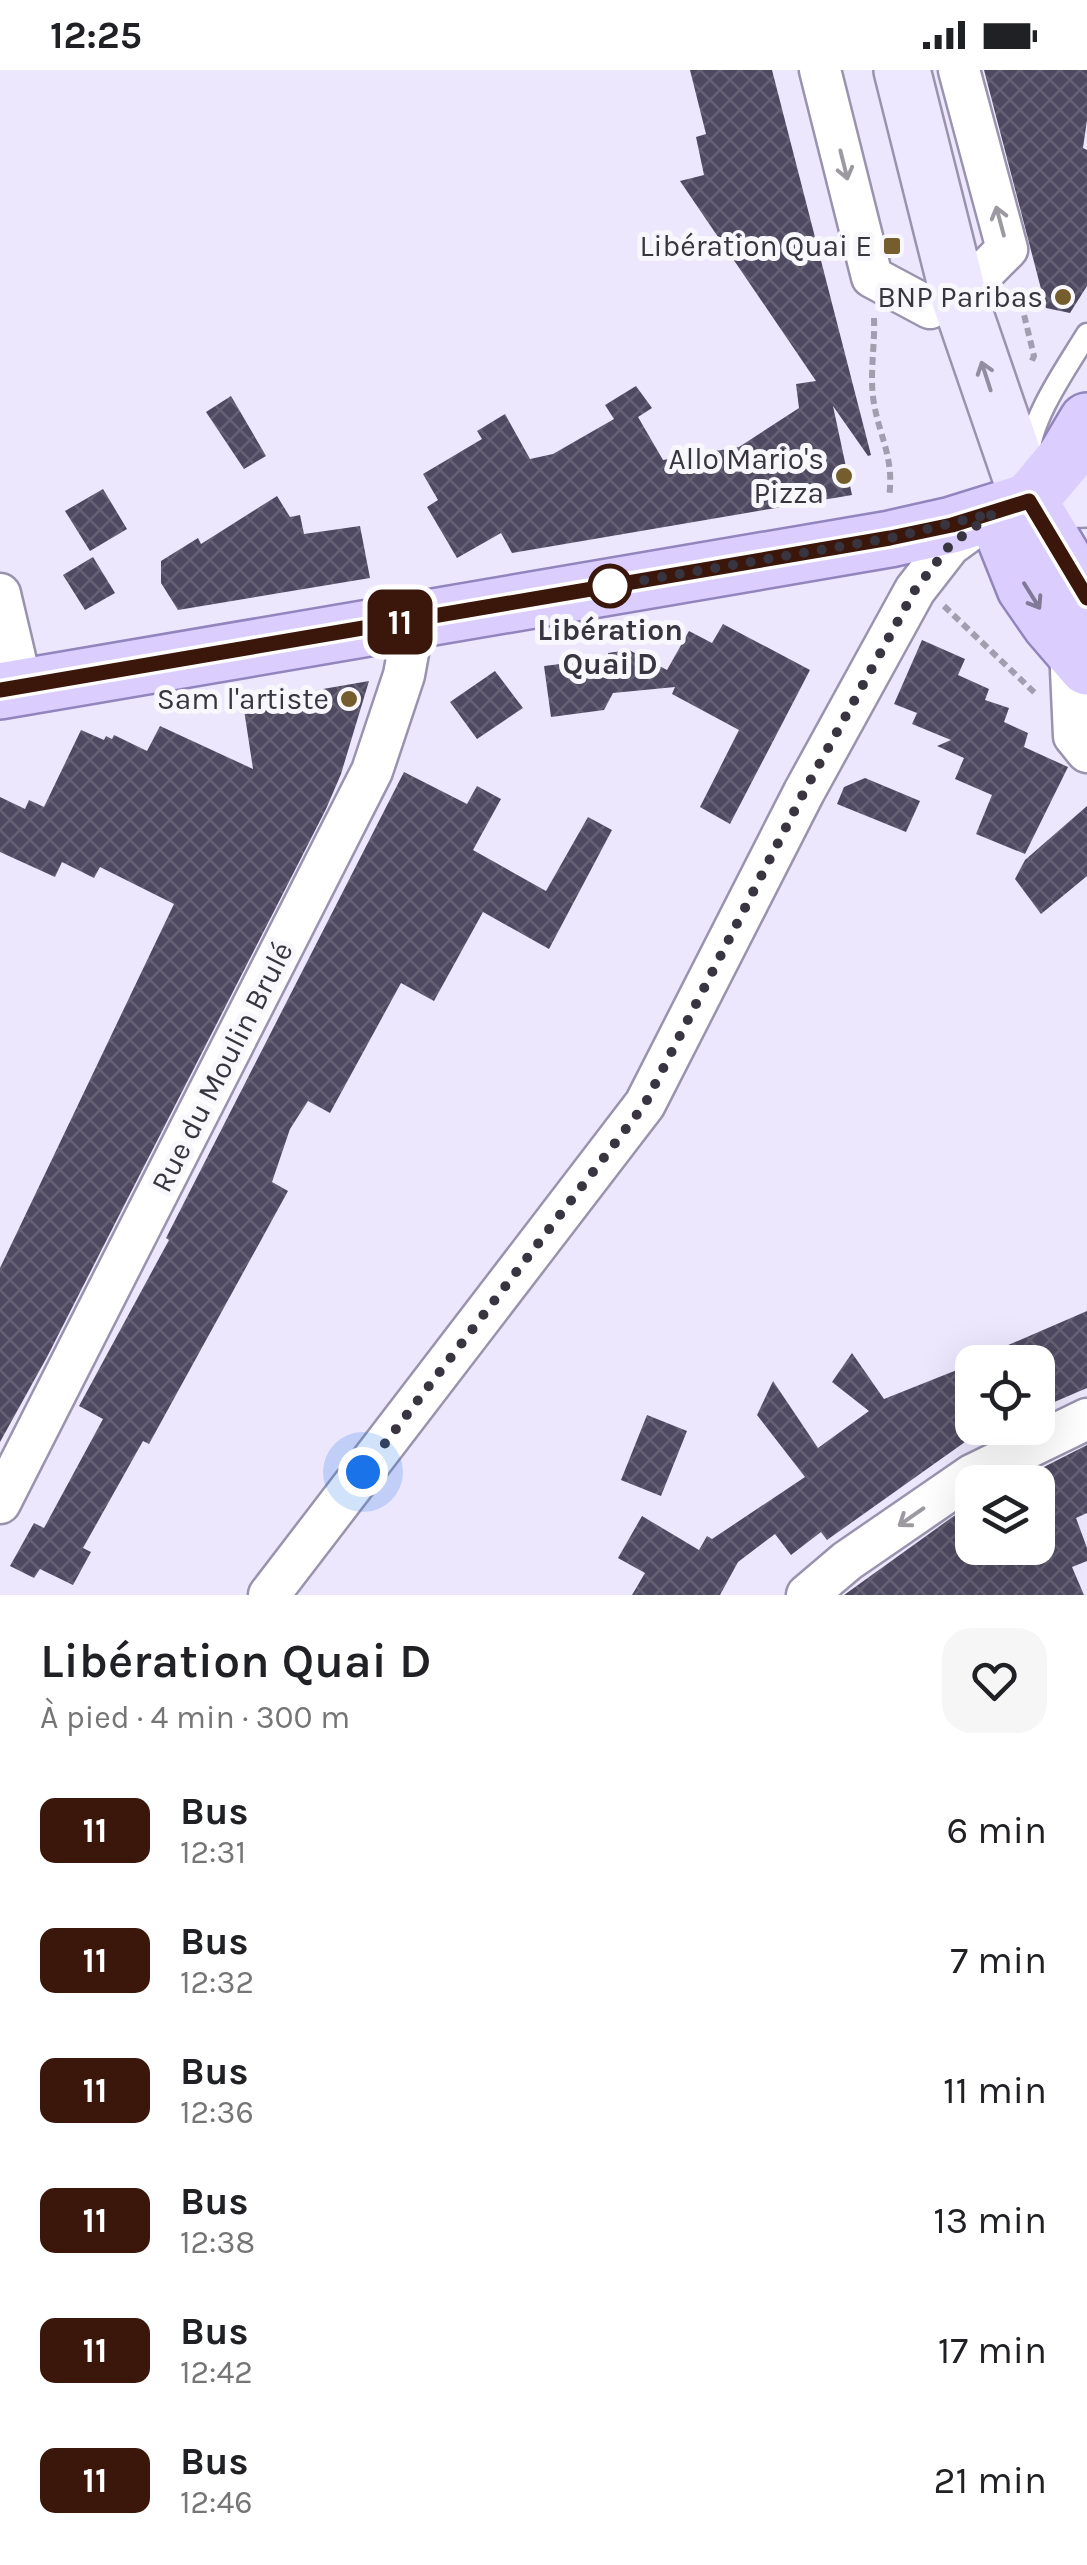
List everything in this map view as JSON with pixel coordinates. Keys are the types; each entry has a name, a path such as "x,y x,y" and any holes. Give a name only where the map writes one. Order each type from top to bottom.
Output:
{"main road":[{"path":"871,70 945,303"},
{"path":"902,70 968,441 1012,507 1026,588 1082,638"},
{"path":"1012,507 1065,458 1087,422"},
{"path":"11,689 890,538 1012,507 1087,498"}],"street":[{"path":"820,70 872,277 945,303 1008,249 959,70"},
{"path":"269,1595 645,1104 804,792 915,590 950,545 1012,507"},
{"path":"0,594 11,689"},
{"name":"Rue du Moulin Brulé","path":"0,1503 372,770 404,676 414,620"},
{"path":"1082,638 1074,736 1087,752"},
{"path":"806,1595 847,1561 972,1475 1087,1418"}],"lane":[{"path":"1012,507 1040,419 1087,334"}],"path":[{"path":"1008,249 1034,356 1030,365"},
{"path":"872,277 874,330 870,362 873,401 892,474 888,503"},
{"path":"938,599 998,660"}],"building":[{"path":"690,70 772,70 871,455 833,406 852,495 512,553 501,533 457,558 427,507 438,500 423,474 482,439 477,431 505,414 530,459 553,454 614,419 605,405 636,386 652,408 638,417 663,460 739,447 799,408 796,384 816,381 680,181 704,175 696,137 706,134"},
{"path":"984,70 1087,70 1083,148 1087,150 1087,286 1070,313 1046,308"},
{"path":"231,396 266,456 244,469 206,412"},
{"path":"103,489 127,529 90,551 65,511"},
{"path":"277,496 290,517 300,515 304,534 360,526 370,578 178,610 161,583 161,561 198,538 201,544"},
{"path":"93,557 115,593 85,610 63,575"},
{"path":"723,624 810,670 730,824 700,807 739,730 672,694 675,687 613,693 604,710 551,717 544,666 609,658 608,653 629,650 667,670 689,631 712,643"},
{"path":"922,640 965,659 958,675 989,689 985,700 1009,708 1004,722 1028,733 1024,747 1068,767 1025,854 976,834 992,795 955,779 964,758 937,746 951,740 912,724 917,713 894,704"},
{"path":"495,671 523,708 477,739 450,702"},
{"path":"369,681 341,774 326,809 0,1442 0,1268 174,904 100,867 94,878 62,862 55,877 0,852 0,797 25,809 29,800 44,807 81,730 104,740 114,735 147,751 160,726 253,769 243,703"},
{"path":"404,772 467,804 477,786 501,799 473,850 546,891 588,817 612,830 549,949 483,912 434,1001 401,983 330,1113 308,1101 290,1129 272,1182 288,1191 149,1444 143,1441 83,1548 91,1552 73,1585 40,1569 34,1578 10,1566 34,1523 44,1528 103,1419 79,1406 169,1240 166,1238"},
{"path":"865,778 920,801 906,832 837,804 844,787"},
{"path":"1087,806 1087,876 1041,914 1015,879 1025,860"},
{"path":"1087,1311 1087,1388 1055,1402 1055,1345 1008,1345"},
{"path":"852,1353 884,1399 955,1371 955,1445 961,1445 827,1540 821,1532 791,1555 775,1534 738,1562 720,1595 632,1595 645,1573 618,1558 642,1516 699,1550 707,1536 712,1539 805,1477 757,1415 773,1381 818,1448 869,1411 832,1382"},
{"path":"647,1415 687,1431 661,1496 621,1480"},
{"path":"1087,1445 1087,1513 1076,1518 1087,1548 1087,1561 1072,1567 1084,1595 844,1595 955,1515 955,1565 1055,1565 1055,1465 1048,1465"}],"bus line":[{"name":"11","path":"0,690 890,538 952,525 1029,501 1087,598"}],"place":[{"name":"Libération Quai E","path":"892,246"},
{"name":"BNP Paribas","path":"1063,297"},
{"name":"Allo Mario's Pizza","path":"844,476"},
{"name":"Libération Quai D","path":"610,586"},
{"name":"Sam l'artiste","path":"349,699"}],"route":[{"path":"363,1472 645,1104 804,792 915,590 950,545 994,513 890,538 610,586"}]}
